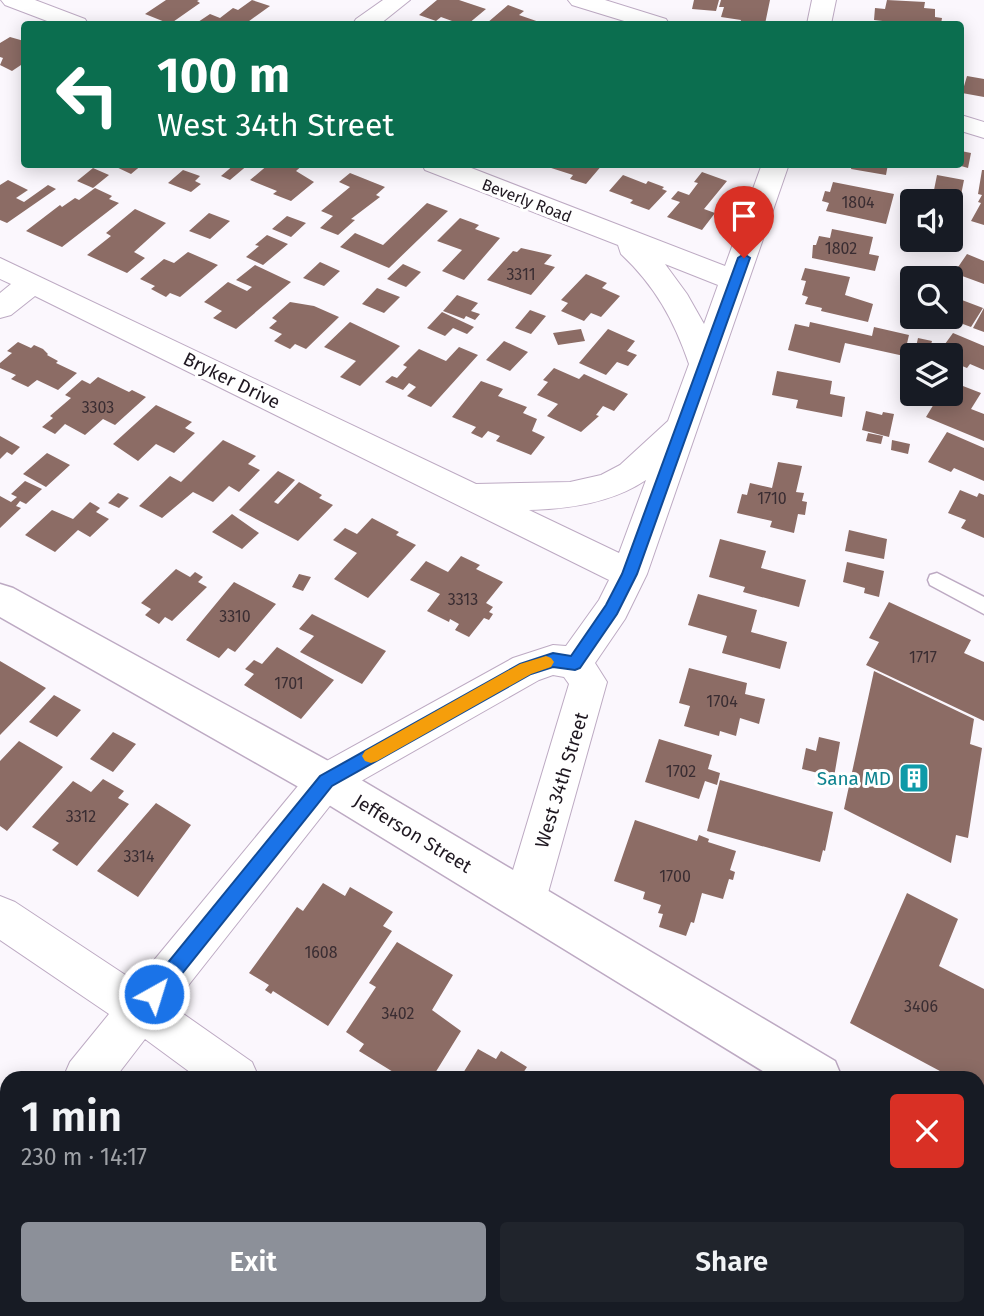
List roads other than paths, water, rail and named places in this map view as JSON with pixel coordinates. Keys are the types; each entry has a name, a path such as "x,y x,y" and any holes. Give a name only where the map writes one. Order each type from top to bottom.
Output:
{"street":[{"path":"13,0 68,21"},
{"path":"369,21 398,0"},
{"path":"580,0 647,21"},
{"path":"820,21 824,0"},
{"path":"964,124 984,130"},
{"name":"Beverly Road","path":"445,168 736,281"},
{"path":"92,1071 326,781 526,669 553,660 575,663 612,609 629,574 775,168"},
{"name":"Beverly Road","path":"619,236 648,262 672,290 691,323 705,366"},
{"name":"Bryker Drive","path":"0,267 629,574"},
{"path":"0,308 32,283"},
{"name":"Bryker Drive","path":"463,493 516,498 571,495 615,482 648,462 686,418"},
{"name":"Jefferson Street","path":"0,599 326,781 806,1071"},
{"name":"West 34th Street","path":"525,900 588,682 575,663"},
{"path":"0,916 141,1010 226,1071"}],"lane":[{"path":"937,580 984,606"}],"place":[{"name":"Sana MD","path":"914,778"}]}
